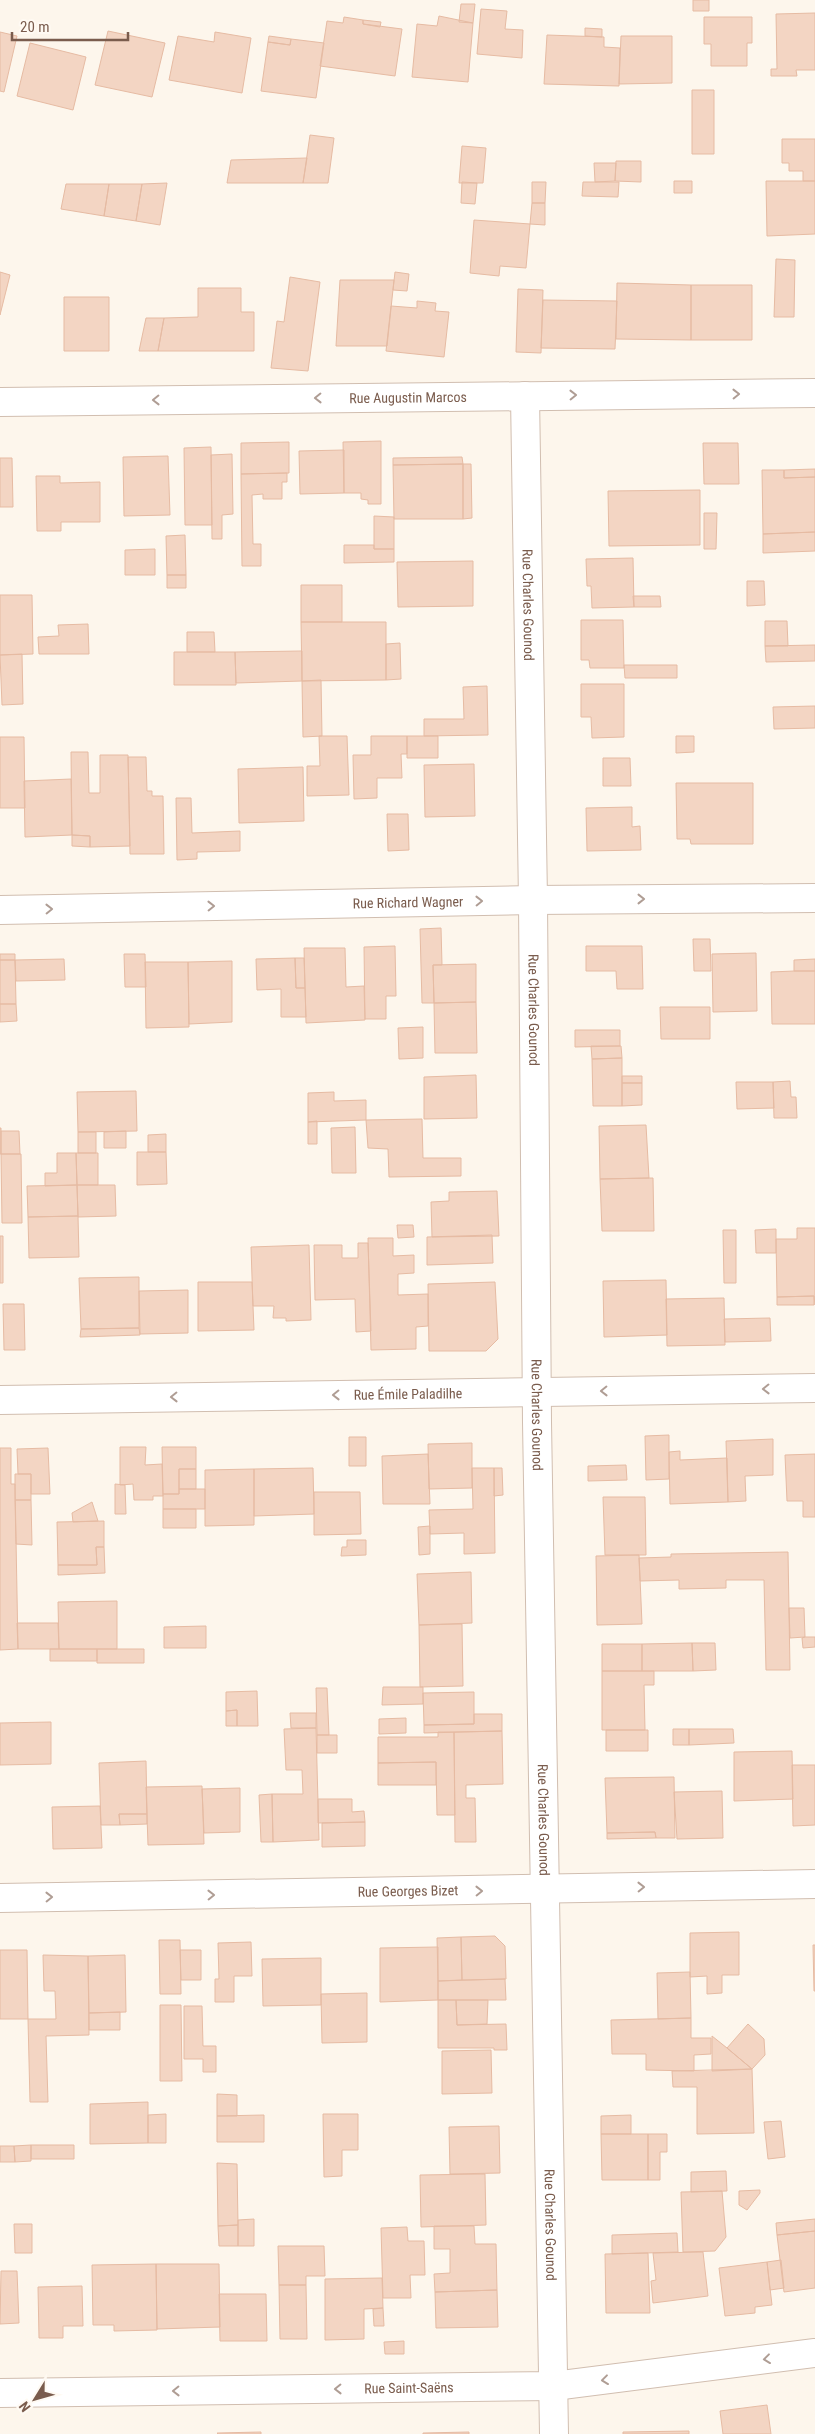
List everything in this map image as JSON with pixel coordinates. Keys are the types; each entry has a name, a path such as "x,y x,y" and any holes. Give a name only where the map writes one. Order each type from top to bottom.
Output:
{"street":[{"name":"Rue Augustin Marcos","path":"0,402 815,393"},
{"name":"Rue Charles Gounod","path":"525,396 533,900 536,1392 554,2434"},
{"name":"Rue Richard Wagner","path":"0,910 533,900 815,898"},
{"name":"Rue Émile Paladilhe","path":"0,1400 815,1388"},
{"name":"Rue Georges Bizet","path":"0,1898 815,1884"},
{"name":"Rue Saint-Saëns","path":"0,2393 554,2386 815,2353"}],"building":[{"path":"693,0 709,0 709,11 693,11"},
{"path":"461,4 475,4 473,23 459,22"},
{"path":"481,9 507,11 505,29 523,30 522,58 477,54"},
{"path":"815,13 815,70 796,70 797,76 771,76 771,69 777,69 776,14"},
{"path":"439,16 473,23 468,82 412,77 417,24 437,26"},
{"path":"344,17 363,20 363,24 402,29 395,76 320,66 327,21 343,23"},
{"path":"704,17 752,17 752,43 747,43 747,66 711,66 711,44 704,44"},
{"path":"363,20 381,22 380,27 363,24"},
{"path":"585,28 602,29 602,37 585,36"},
{"path":"108,31 165,43 152,97 95,85"},
{"path":"0,32 17,36 4,92 0,91"},
{"path":"215,32 251,38 242,93 169,80 178,36 214,42"},
{"path":"547,35 604,37 604,47 620,48 619,86 544,84"},
{"path":"269,36 291,39 290,45 268,42"},
{"path":"621,36 672,36 672,83 619,84"},
{"path":"291,39 324,43 316,98 261,91 268,42 290,45"},
{"path":"30,43 86,57 73,110 17,96"},
{"path":"692,90 714,90 714,154 692,154"},
{"path":"310,135 334,138 328,183 303,183"},
{"path":"782,139 815,139 815,181 803,181 803,171 789,171 789,163 782,163"},
{"path":"462,146 486,148 483,183 459,183"},
{"path":"307,158 303,183 227,183 231,160"},
{"path":"616,161 641,161 641,182 615,181"},
{"path":"594,163 616,163 615,181 595,182"},
{"path":"674,181 692,181 692,193 674,193"},
{"path":"766,181 815,181 815,234 767,236"},
{"path":"462,182 477,183 475,204 461,203"},
{"path":"532,182 546,182 545,203 532,203"},
{"path":"583,182 619,182 618,197 582,196"},
{"path":"167,183 160,225 136,221 142,184"},
{"path":"66,184 109,184 104,216 61,209"},
{"path":"109,184 142,184 136,221 104,216"},
{"path":"532,203 545,203 545,225 530,224"},
{"path":"474,220 530,224 526,268 500,266 499,276 470,273"},
{"path":"776,259 795,260 794,317 774,317"},
{"path":"0,272 10,275 0,315"},
{"path":"395,272 409,274 407,291 393,290"},
{"path":"290,277 320,282 308,371 271,368 277,321 284,322"},
{"path":"340,280 394,280 387,346 336,346"},
{"path":"617,283 691,285 691,340 616,339"},
{"path":"691,285 752,285 752,340 691,340"},
{"path":"198,288 241,288 241,312 254,312 254,351 158,351 164,318 198,317"},
{"path":"518,289 543,290 541,353 516,352"},
{"path":"64,297 109,297 109,351 64,351"},
{"path":"543,300 617,301 615,349 541,348"},
{"path":"417,301 436,303 435,311 449,312 444,357 386,351 391,306 417,308"},
{"path":"146,318 164,318 158,351 139,351"},
{"path":"381,441 381,504 368,504 368,500 361,499 361,493 344,493 343,442"},
{"path":"289,442 289,473 241,474 241,443"},
{"path":"703,443 738,443 739,484 704,484"},
{"path":"211,447 212,525 185,525 184,448"},
{"path":"344,450 344,493 300,494 299,451"},
{"path":"232,454 233,514 222,515 222,539 212,539 211,455"},
{"path":"168,456 170,515 124,516 123,457"},
{"path":"462,457 463,464 393,465 393,458"},
{"path":"0,458 12,458 13,507 0,507"},
{"path":"463,464 463,519 394,519 393,465"},
{"path":"463,464 471,464 472,518 463,519"},
{"path":"815,469 815,477 784,478 784,470"},
{"path":"762,470 784,470 784,478 815,477 815,532 763,534"},
{"path":"287,473 287,482 282,482 282,499 263,499 263,494 252,495 253,544 261,544 261,566 242,566 241,474"},
{"path":"36,476 60,476 60,483 100,482 100,522 61,522 61,531 37,531"},
{"path":"700,490 700,545 609,546 608,491"},
{"path":"704,513 717,513 716,549 704,549"},
{"path":"374,516 394,517 394,549 374,549"},
{"path":"815,532 815,551 763,553 763,534"},
{"path":"185,535 186,575 167,575 166,536"},
{"path":"344,545 374,545 374,549 394,549 394,562 344,563"},
{"path":"155,549 155,575 125,575 125,550"},
{"path":"633,558 634,607 592,608 591,586 587,586 586,559"},
{"path":"473,561 473,606 398,607 397,562"},
{"path":"167,575 186,575 186,588 167,588"},
{"path":"747,581 764,581 765,605 747,606"},
{"path":"301,585 342,585 342,622 301,622"},
{"path":"0,595 32,595 33,654 0,655"},
{"path":"633,596 660,596 661,607 634,607"},
{"path":"581,620 623,620 624,668 590,668 589,660 581,660"},
{"path":"765,621 787,621 788,646 765,646"},
{"path":"301,622 386,622 386,680 302,681"},
{"path":"88,624 89,654 39,654 38,637 59,636 58,625"},
{"path":"187,632 214,632 215,652 187,652"},
{"path":"400,643 401,679 386,680 386,644"},
{"path":"815,645 815,661 766,662 765,646"},
{"path":"302,651 302,681 236,683 235,652"},
{"path":"174,652 235,652 236,685 174,685"},
{"path":"22,654 23,704 2,705 0,655"},
{"path":"624,665 677,665 677,678 625,678"},
{"path":"321,680 322,736 303,737 302,681"},
{"path":"581,684 624,684 624,737 592,738 591,717 581,717"},
{"path":"487,686 488,735 424,736 424,719 464,719 463,687"},
{"path":"815,706 815,728 774,729 773,707"},
{"path":"319,736 347,736 349,795 307,796 307,766 320,766"},
{"path":"371,736 407,736 407,754 401,754 402,778 377,778 377,798 354,799 353,755 371,755"},
{"path":"407,736 438,736 438,758 407,758"},
{"path":"676,736 694,736 694,752 676,753"},
{"path":"0,737 24,737 25,808 0,808"},
{"path":"71,752 88,752 89,793 100,793 100,755 128,755 130,846 90,847 90,836 72,835"},
{"path":"128,757 146,757 147,791 152,791 152,796 163,796 164,854 130,854"},
{"path":"603,758 630,758 631,786 603,786"},
{"path":"474,764 475,816 425,817 424,765"},
{"path":"303,767 304,821 239,823 238,769"},
{"path":"71,779 72,835 25,837 24,781"},
{"path":"676,783 753,783 753,844 691,844 690,839 677,839"},
{"path":"176,798 191,798 192,833 240,831 240,851 197,852 197,859 177,860"},
{"path":"632,807 632,827 640,826 641,850 587,851 586,808"},
{"path":"387,814 408,814 409,850 388,851"},
{"path":"72,835 90,836 90,847 72,846"},
{"path":"441,928 442,965 433,965 434,1003 422,1003 420,929"},
{"path":"693,939 710,939 711,971 694,971"},
{"path":"395,946 396,996 386,996 386,1019 365,1019 364,947"},
{"path":"586,946 642,946 643,989 617,989 616,971 586,971"},
{"path":"304,948 345,948 346,987 364,986 365,1020 306,1023"},
{"path":"756,953 757,1011 713,1012 712,954"},
{"path":"0,954 15,954 15,960 0,960"},
{"path":"124,954 145,954 146,987 125,987"},
{"path":"295,958 304,958 305,988 296,988"},
{"path":"295,958 296,988 305,988 306,1017 281,1017 281,989 257,990 256,959"},
{"path":"64,959 65,980 16,981 15,960"},
{"path":"815,959 815,971 794,971 794,960"},
{"path":"0,960 15,960 16,1004 0,1004"},
{"path":"232,961 232,1022 189,1024 188,962"},
{"path":"145,962 188,962 189,1027 146,1028"},
{"path":"476,964 476,1002 434,1003 433,965"},
{"path":"815,971 815,1024 772,1024 771,972"},
{"path":"476,1002 477,1053 435,1053 434,1003"},
{"path":"0,1004 16,1004 17,1021 0,1022"},
{"path":"660,1007 710,1007 710,1039 661,1039"},
{"path":"423,1027 423,1058 399,1059 398,1028"},
{"path":"575,1030 620,1030 620,1046 575,1047"},
{"path":"591,1046 621,1046 622,1058 592,1059"},
{"path":"622,1058 622,1106 593,1106 592,1059"},
{"path":"476,1075 477,1118 424,1119 424,1077"},
{"path":"622,1076 642,1076 642,1083 622,1083"},
{"path":"790,1081 791,1097 796,1097 797,1118 774,1118 773,1082"},
{"path":"736,1082 773,1082 774,1108 737,1109"},
{"path":"622,1083 642,1083 642,1105 622,1106"},
{"path":"136,1091 137,1131 78,1132 77,1092"},
{"path":"334,1092 334,1101 366,1100 366,1120 308,1122 308,1093"},
{"path":"422,1119 423,1158 461,1158 461,1176 389,1177 388,1149 368,1148 366,1120"},
{"path":"317,1121 317,1144 308,1144 308,1122"},
{"path":"646,1125 649,1178 600,1179 599,1126"},
{"path":"355,1127 356,1173 332,1173 331,1128"},
{"path":"1,1128 1,1154 0,1154"},
{"path":"1,1131 19,1131 20,1154 1,1154"},
{"path":"126,1131 126,1148 104,1148 104,1132"},
{"path":"78,1132 96,1132 96,1153 78,1153"},
{"path":"166,1134 166,1152 148,1152 148,1135"},
{"path":"137,1152 166,1152 167,1184 137,1185"},
{"path":"57,1153 76,1153 77,1185 45,1186 45,1173 57,1173"},
{"path":"76,1153 98,1153 98,1185 77,1185"},
{"path":"1,1154 21,1154 22,1223 2,1223"},
{"path":"653,1178 654,1231 602,1231 600,1179"},
{"path":"77,1185 78,1216 28,1217 27,1186"},
{"path":"77,1185 115,1185 116,1216 78,1217"},
{"path":"497,1191 499,1236 432,1237 431,1202 449,1201 449,1192"},
{"path":"78,1216 79,1257 29,1258 28,1217"},
{"path":"397,1225 413,1225 414,1237 398,1238"},
{"path":"797,1228 815,1228 815,1305 814,1296 777,1297 776,1239 797,1239"},
{"path":"776,1229 776,1253 756,1253 755,1230"},
{"path":"723,1230 736,1230 736,1283 724,1283"},
{"path":"492,1235 493,1263 427,1265 427,1237"},
{"path":"0,1236 3,1236 3,1283 0,1283"},
{"path":"368,1238 393,1238 393,1256 414,1255 414,1273 398,1274 398,1295 428,1294 428,1326 416,1327 416,1349 371,1350"},
{"path":"358,1243 368,1243 371,1331 356,1332 355,1299 315,1300 314,1245 342,1245 342,1258 358,1258"},
{"path":"309,1245 311,1320 286,1321 286,1318 273,1318 274,1306 253,1306 251,1247"},
{"path":"139,1277 139,1328 81,1329 79,1278"},
{"path":"666,1280 667,1335 604,1337 603,1281"},
{"path":"198,1282 252,1282 254,1330 198,1331"},
{"path":"495,1282 498,1339 486,1351 429,1351 428,1284"},
{"path":"188,1290 188,1333 140,1334 139,1291"},
{"path":"814,1296 814,1305 777,1305 777,1297"},
{"path":"724,1298 725,1345 667,1346 666,1299"},
{"path":"3,1304 24,1304 25,1350 4,1350"},
{"path":"770,1318 771,1341 725,1342 724,1319"},
{"path":"139,1328 140,1335 80,1337 81,1329"},
{"path":"669,1435 669,1479 646,1480 645,1436"},
{"path":"349,1437 366,1437 366,1466 349,1466"},
{"path":"773,1439 773,1475 745,1476 746,1501 728,1502 726,1441"},
{"path":"472,1443 472,1488 429,1489 428,1444"},
{"path":"120,1447 146,1447 145,1465 162,1464 163,1496 153,1496 153,1500 134,1500 133,1484 120,1485"},
{"path":"162,1447 196,1447 196,1469 179,1469 179,1494 163,1494"},
{"path":"0,1448 11,1448 11,1484 15,1484 18,1649 0,1650"},
{"path":"48,1448 50,1494 31,1494 31,1474 18,1474 17,1449"},
{"path":"680,1451 680,1460 727,1458 728,1502 670,1504 669,1452"},
{"path":"428,1454 430,1504 383,1504 382,1456"},
{"path":"815,1454 815,1517 803,1517 803,1501 787,1501 785,1455"},
{"path":"626,1465 627,1480 588,1481 588,1466"},
{"path":"313,1468 314,1514 254,1516 254,1469"},
{"path":"472,1468 494,1468 495,1553 464,1554 464,1533 430,1534 429,1510 473,1509"},
{"path":"494,1468 502,1468 503,1495 494,1496"},
{"path":"179,1469 196,1469 196,1489 179,1489"},
{"path":"254,1469 254,1525 205,1526 205,1470"},
{"path":"15,1474 31,1474 31,1500 15,1500"},
{"path":"115,1484 125,1485 126,1514 115,1514"},
{"path":"179,1489 205,1489 205,1509 163,1509 163,1494 179,1494"},
{"path":"314,1492 360,1492 361,1534 314,1535"},
{"path":"603,1497 645,1497 646,1555 605,1555"},
{"path":"15,1500 31,1500 32,1545 16,1544"},
{"path":"92,1502 98,1521 73,1522 72,1513"},
{"path":"163,1509 196,1509 196,1528 163,1528"},
{"path":"104,1521 104,1547 96,1547 97,1565 58,1565 57,1522"},
{"path":"430,1526 430,1554 419,1555 418,1527"},
{"path":"347,1540 366,1540 366,1555 341,1556 342,1547 347,1547"},
{"path":"96,1547 104,1547 105,1573 58,1575 58,1565 97,1565"},
{"path":"788,1552 790,1670 766,1670 764,1580 726,1580 726,1588 679,1589 679,1580 640,1581 639,1558 671,1557 671,1554"},
{"path":"639,1555 642,1624 597,1625 596,1556"},
{"path":"471,1572 472,1623 419,1625 417,1574"},
{"path":"117,1601 117,1649 59,1649 58,1602"},
{"path":"789,1608 804,1608 805,1637 790,1638"},
{"path":"17,1623 58,1623 59,1649 18,1649"},
{"path":"462,1624 463,1686 420,1687 419,1625"},
{"path":"206,1626 206,1648 164,1648 164,1627"},
{"path":"815,1637 815,1647 803,1648 802,1638"},
{"path":"692,1643 715,1643 716,1670 693,1671"},
{"path":"692,1643 693,1671 642,1671 642,1644"},
{"path":"602,1644 642,1644 642,1671 602,1671"},
{"path":"50,1649 97,1649 97,1661 50,1661"},
{"path":"97,1649 144,1649 144,1663 97,1663"},
{"path":"602,1671 654,1671 654,1685 644,1685 645,1730 602,1730"},
{"path":"383,1687 423,1687 423,1704 382,1705"},
{"path":"316,1688 327,1688 329,1735 317,1735"},
{"path":"257,1691 258,1726 237,1726 237,1710 226,1711 226,1692"},
{"path":"474,1692 474,1724 424,1725 423,1693"},
{"path":"237,1710 237,1726 226,1726 226,1711"},
{"path":"290,1713 316,1713 316,1728 291,1728"},
{"path":"474,1714 502,1714 502,1731 424,1733 424,1725 474,1724"},
{"path":"406,1718 406,1733 379,1734 379,1719"},
{"path":"51,1722 51,1764 0,1765 0,1723"},
{"path":"316,1728 319,1840 273,1842 272,1794 303,1794 302,1770 286,1770 284,1729"},
{"path":"673,1729 689,1729 689,1745 673,1745"},
{"path":"689,1729 733,1729 734,1743 689,1745"},
{"path":"606,1730 648,1730 648,1751 606,1751"},
{"path":"502,1731 503,1784 466,1785 466,1798 475,1798 476,1842 455,1842 454,1732"},
{"path":"438,1732 454,1732 455,1815 437,1815 436,1762 378,1763 378,1737 438,1737"},
{"path":"317,1735 337,1735 337,1753 317,1753"},
{"path":"792,1751 793,1799 734,1801 734,1752"},
{"path":"146,1761 147,1814 119,1814 120,1825 101,1825 99,1763"},
{"path":"436,1762 436,1785 378,1785 378,1763"},
{"path":"792,1765 815,1765 815,1825 793,1826"},
{"path":"674,1777 675,1838 656,1838 655,1832 607,1833 605,1778"},
{"path":"202,1786 204,1844 148,1845 146,1787"},
{"path":"240,1788 240,1832 204,1833 202,1789"},
{"path":"722,1791 723,1838 677,1839 674,1792"},
{"path":"272,1794 273,1842 261,1842 259,1795"},
{"path":"318,1799 352,1799 352,1812 364,1811 365,1822 318,1823"},
{"path":"100,1806 102,1848 53,1849 52,1807"},
{"path":"119,1814 147,1814 147,1824 120,1825"},
{"path":"365,1822 365,1846 322,1847 322,1823"},
{"path":"655,1832 656,1838 607,1839 607,1833"},
{"path":"739,1932 739,1975 722,1975 722,1993 707,1994 707,1976 690,1977 690,1933"},
{"path":"495,1936 505,1946 506,1979 462,1980 461,1937"},
{"path":"461,1937 462,1980 438,1981 437,1938"},
{"path":"159,1940 180,1940 181,1994 160,1994"},
{"path":"251,1942 252,1976 234,1976 234,2002 215,2002 215,1979 219,1979 218,1943"},
{"path":"813,1945 815,1945 815,1991 814,1991"},
{"path":"438,1947 438,2000 380,2002 380,1948"},
{"path":"0,1950 27,1950 28,2019 0,2019"},
{"path":"180,1950 201,1950 201,1980 181,1980"},
{"path":"43,1955 88,1956 89,2035 46,2036 48,2102 30,2102 28,2019 56,2019 55,1991 44,1991"},
{"path":"125,1955 126,2012 89,2013 88,1956"},
{"path":"321,1958 321,2005 263,2006 262,1959"},
{"path":"690,1972 691,2018 658,2019 657,1973"},
{"path":"505,1979 506,2000 438,2000 438,1981"},
{"path":"367,1993 367,2042 322,2043 321,1994"},
{"path":"438,2000 456,2000 457,2025 506,2024 507,2050 494,2050 494,2048 438,2048"},
{"path":"456,2000 488,2000 487,2024 457,2025"},
{"path":"160,2005 181,2005 182,2081 160,2081"},
{"path":"184,2006 202,2006 203,2046 216,2046 216,2072 203,2072 203,2059 184,2059"},
{"path":"120,2012 120,2030 89,2030 89,2013"},
{"path":"691,2018 691,2038 711,2038 711,2054 694,2055 694,2071 646,2070 646,2054 612,2054 611,2020"},
{"path":"748,2024 764,2039 765,2055 752,2069 727,2048"},
{"path":"712,2036 727,2048 752,2069 712,2071"},
{"path":"491,2050 492,2093 442,2094 442,2051"},
{"path":"752,2069 754,2133 697,2134 697,2087 673,2087 672,2071"},
{"path":"217,2094 237,2095 237,2116 217,2116"},
{"path":"148,2102 148,2143 90,2144 90,2104"},
{"path":"166,2114 166,2143 148,2143 148,2115"},
{"path":"323,2114 358,2114 358,2150 342,2150 342,2176 324,2177"},
{"path":"264,2115 264,2142 217,2142 217,2116"},
{"path":"631,2115 631,2134 601,2134 601,2116"},
{"path":"781,2121 785,2157 768,2159 764,2122"},
{"path":"499,2126 500,2173 450,2174 449,2127"},
{"path":"601,2134 648,2134 648,2180 602,2180"},
{"path":"648,2134 667,2134 667,2152 660,2152 660,2180 648,2180"},
{"path":"31,2145 74,2145 74,2159 31,2159"},
{"path":"31,2145 31,2161 15,2162 14,2146"},
{"path":"0,2146 14,2146 15,2162 0,2162"},
{"path":"217,2163 237,2164 238,2225 218,2226"},
{"path":"726,2171 727,2191 691,2192 691,2172"},
{"path":"485,2174 486,2225 421,2227 420,2175"},
{"path":"760,2190 760,2193 747,2210 739,2205 739,2191"},
{"path":"722,2191 726,2237 715,2251 683,2252 681,2192"},
{"path":"254,2219 254,2246 238,2246 238,2220"},
{"path":"815,2219 815,2231 777,2235 776,2223"},
{"path":"14,2224 32,2224 32,2253 15,2253"},
{"path":"238,2225 238,2246 219,2246 218,2226"},
{"path":"434,2226 474,2226 475,2244 496,2244 497,2290 435,2292 434,2274 450,2273 450,2249 434,2249"},
{"path":"407,2227 408,2241 424,2241 425,2275 410,2275 411,2298 383,2298 381,2228"},
{"path":"815,2231 815,2288 784,2292 777,2235"},
{"path":"677,2233 678,2252 612,2254 612,2235"},
{"path":"278,2246 324,2246 325,2276 306,2276 306,2285 279,2285"},
{"path":"703,2252 708,2296 653,2303 651,2281 656,2280 653,2253"},
{"path":"648,2253 650,2313 606,2313 605,2254"},
{"path":"781,2260 784,2288 770,2290 767,2262"},
{"path":"767,2262 772,2305 755,2307 755,2313 725,2316 719,2268"},
{"path":"156,2264 157,2330 114,2331 114,2325 93,2325 92,2265"},
{"path":"156,2264 219,2264 220,2327 157,2329"},
{"path":"1,2271 17,2271 19,2323 0,2324"},
{"path":"382,2278 383,2308 364,2309 364,2339 325,2340 325,2279"},
{"path":"279,2285 306,2285 307,2339 280,2339"},
{"path":"82,2286 83,2326 63,2326 63,2338 39,2338 38,2287"},
{"path":"497,2290 498,2327 436,2328 435,2292"},
{"path":"219,2294 266,2294 267,2341 220,2341"},
{"path":"383,2308 384,2326 374,2326 373,2309"},
{"path":"404,2341 404,2354 385,2354 384,2342"},
{"path":"767,2405 771,2434 723,2434 720,2411"},
{"path":"689,2431 689,2434 623,2434 623,2432"},
{"path":"261,2432 261,2434 217,2433"},
{"path":"469,2432 469,2434 423,2434 423,2433"}]}
